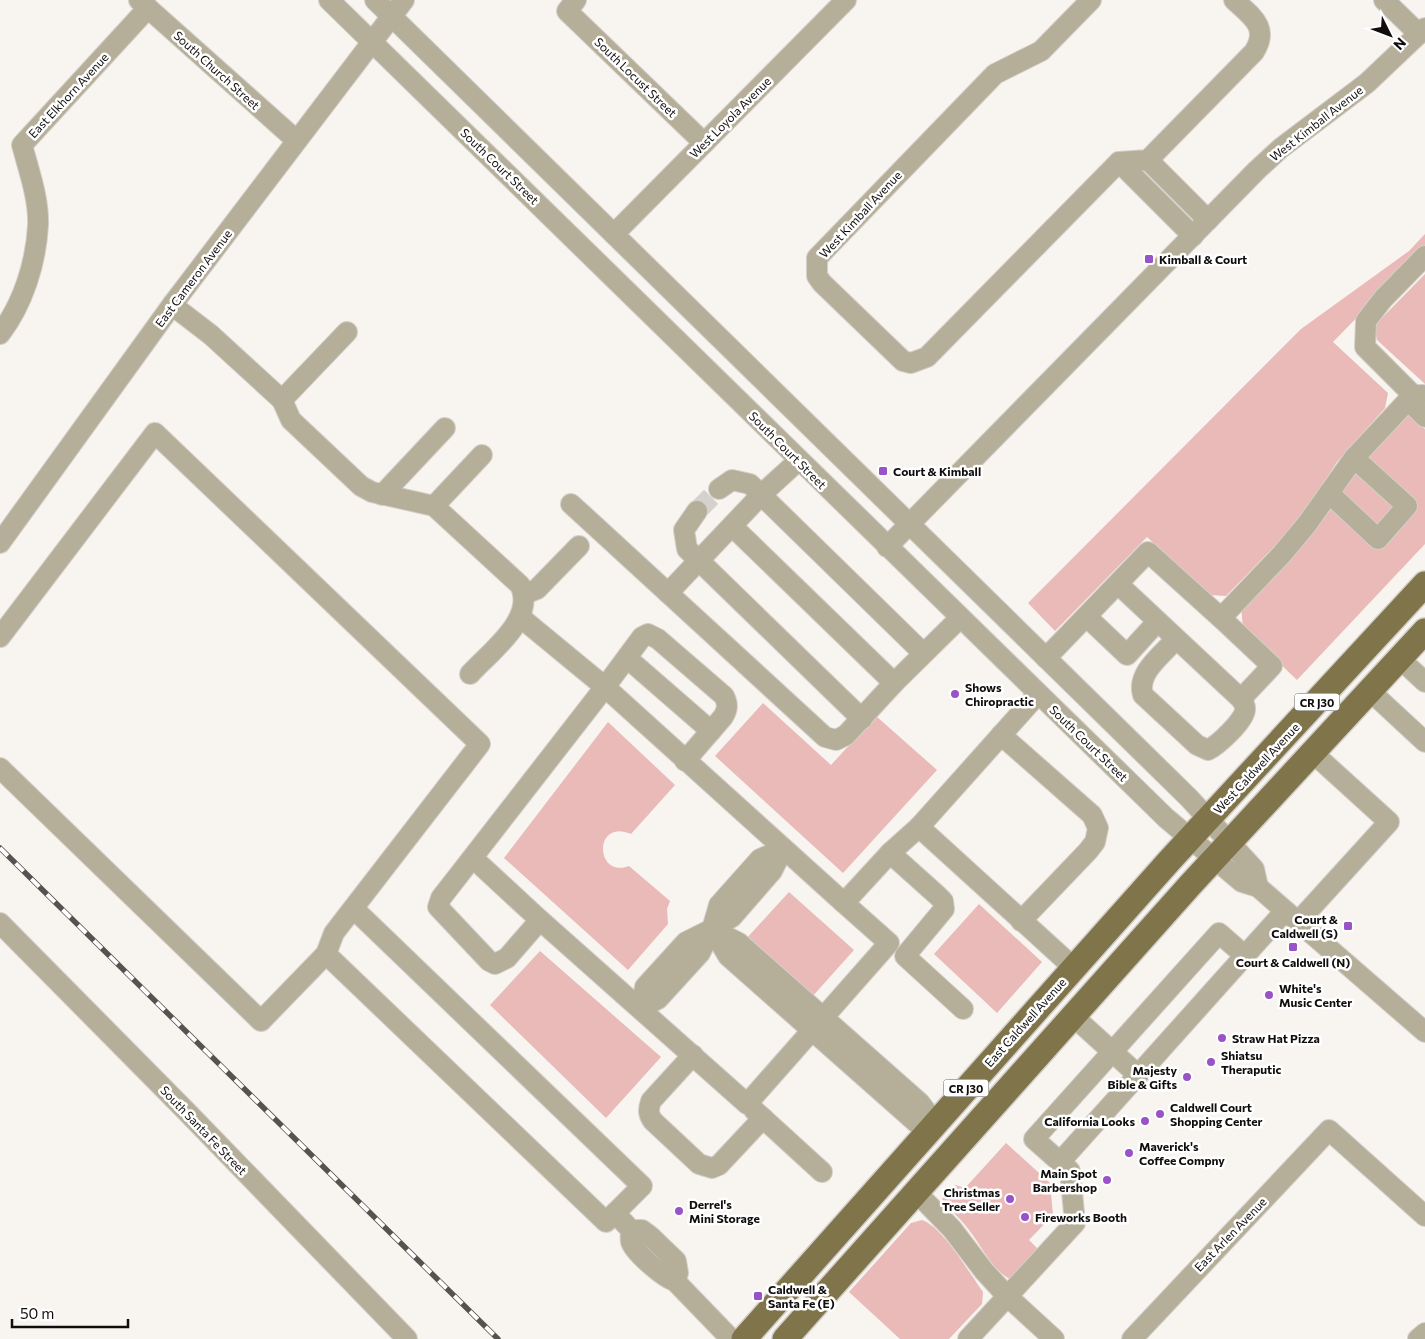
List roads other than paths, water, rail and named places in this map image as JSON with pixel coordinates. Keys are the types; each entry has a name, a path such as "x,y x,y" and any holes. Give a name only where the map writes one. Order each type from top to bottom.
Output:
{"main road":[{"name":"West Caldwell Avenue","path":"1208,819 1425,584"},
{"name":"CR J30","path":"786,1339 1222,850 1400,659 1424,630"},
{"name":"East Caldwell Avenue","path":"744,1339 1208,819"},
{"path":"821,1298 850,1243 929,1154 936,1138 931,1128"}],"street":[{"name":"South Court Street","path":"329,0 798,461 1166,818 1190,839 1222,850 1254,869 1258,887 1425,1032"},
{"name":"South Court Street","path":"375,0 1208,819 1222,850"},
{"name":"East Cameron Avenue","path":"0,543 172,305 404,0"},
{"name":"West Loyola Avenue","path":"614,234 846,0"},
{"name":"West Kimball Avenue","path":"1091,0 1041,51 995,74 822,251 817,258 817,276 896,356 911,363 919,361 927,357 1119,162"},
{"path":"1119,162 1148,160 1254,52 1262,36 1256,22 1234,0"},
{"path":"1384,0 1422,31"},
{"name":"South Church Street","path":"143,4 296,140"},
{"name":"East Elkhorn Avenue","path":"0,334 20,301 33,260 38,224 33,186 22,145 143,4"},
{"name":"South Locust Street","path":"571,6 704,143"},
{"name":"West Kimball Avenue","path":"887,547 1281,148 1367,83 1422,31"},
{"path":"1148,160 1208,220"},
{"path":"1119,162 1192,236"},
{"path":"1157,200 1172,185"},
{"path":"1419,395 1365,347 1366,321 1383,298 1425,256"},
{"path":"172,305 211,335 282,400 291,420 366,490 434,506 520,585 525,594 520,617 509,633 470,674"},
{"path":"282,400 347,332"},
{"path":"1419,395 1415,408 1425,417"},
{"path":"1221,618 1282,554 1329,494 1354,458 1419,395"},
{"path":"382,495 445,428"},
{"path":"0,637 155,433 480,744 334,933 326,954 261,1021 0,768"},
{"path":"434,506 482,455"},
{"path":"1329,494 1378,539 1407,506 1354,458"},
{"path":"668,593 733,527 762,494 798,461"},
{"path":"719,489 732,480 740,480 750,484 923,653"},
{"path":"571,504 825,737 836,740 840,739 923,653 960,618"},
{"path":"697,511 684,530 684,541 687,549 862,718"},
{"path":"733,527 894,683"},
{"path":"525,594 537,589 579,546"},
{"path":"1046,658 1148,552 1272,666 1241,699"},
{"path":"1118,584 1241,699 1245,711 1217,745 1208,750 1197,745 1143,695 1140,686 1143,675 1176,639"},
{"path":"520,617 605,688 782,849 963,1008"},
{"path":"1087,617 1127,655 1157,622"},
{"path":"540,920 507,958 495,964 489,961 438,908 441,898 474,859 642,637 648,634 654,635 727,701 727,710 685,761"},
{"path":"627,658 711,731"},
{"path":"1400,659 1425,682"},
{"path":"1370,691 1425,742"},
{"path":"844,904 890,853 919,827 1038,694"},
{"path":"1001,735 1092,815 1098,828 1095,842 1088,851 1021,921"},
{"path":"1060,1162 1244,955 1292,917 1389,822 1312,753"},
{"path":"919,827 1021,921 1038,933 1074,968"},
{"path":"641,1008 658,999 700,953 712,929 732,917 772,871 782,849"},
{"path":"890,853 943,901 944,909 905,956"},
{"path":"474,859 822,1172"},
{"path":"326,954 606,1222 642,1186 354,909"},
{"name":"South Santa Fe Street","path":"0,923 407,1339"},
{"path":"712,929 739,943 817,1024 920,1103 931,1128"},
{"path":"968,1339 1075,1223 1070,1171 1034,1139 1219,933 1244,955"},
{"path":"747,1104 889,943"},
{"path":"1073,1016 1138,1075"},
{"path":"693,1055 651,1101 648,1109 653,1121 700,1164 712,1168 719,1165 763,1118"},
{"name":"East Arlen Avenue","path":"1132,1339 1329,1130 1422,1206"},
{"path":"917,1193 952,1229 984,1271 1007,1296 1054,1339"},
{"path":"614,1213 631,1230 642,1230 650,1236 676,1261 678,1273 674,1282 731,1339"},
{"path":"1418,1339 1425,1333"}],"tunnel":[{"path":"697,511 719,489"}],"railway":[{"path":"0,848 498,1339"}],"place":[{"name":"Kimball & Court","path":"1149,259"},
{"name":"Court & Kimball","path":"883,471"},
{"name":"Shows Chiropractic","path":"955,694"},
{"name":"Court & Caldwell (S)","path":"1348,926"},
{"name":"Court & Caldwell (N)","path":"1293,947"},
{"name":"White's Music Center","path":"1269,995"},
{"name":"Straw Hat Pizza","path":"1222,1038"},
{"name":"Shiatsu Theraputic","path":"1211,1062"},
{"name":"Majesty Bible & Gifts","path":"1187,1077"},
{"name":"Caldwell Court Shopping Center","path":"1160,1114"},
{"name":"California Looks","path":"1145,1121"},
{"name":"Maverick's Coffee Compny","path":"1129,1153"},
{"name":"Main Spot Barbershop","path":"1107,1180"},
{"name":"Christmas Tree Seller","path":"1010,1199"},
{"name":"Derrel's Mini Storage","path":"679,1211"},
{"name":"Fireworks Booth","path":"1025,1217"},
{"name":"Caldwell & Santa Fe (E)","path":"758,1296"}]}
